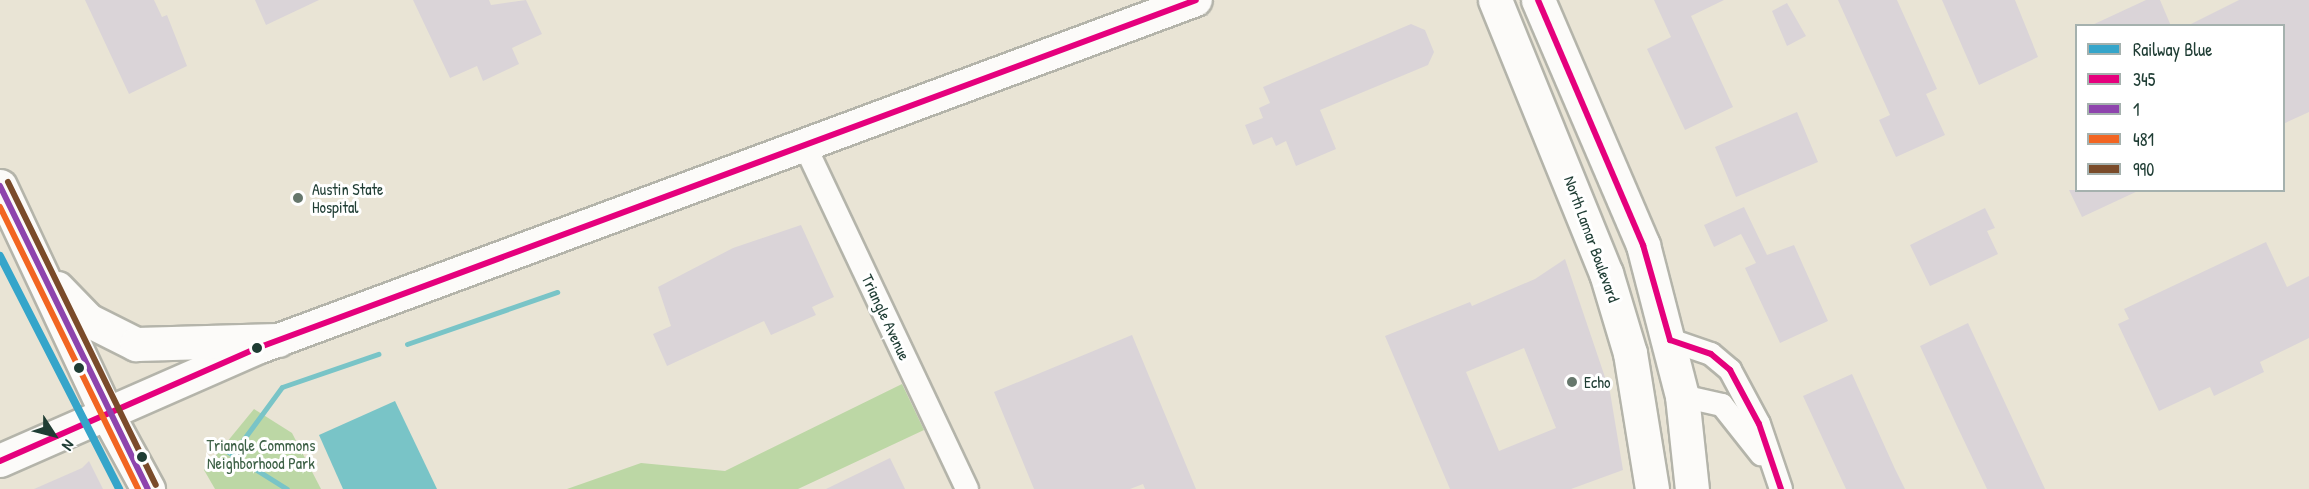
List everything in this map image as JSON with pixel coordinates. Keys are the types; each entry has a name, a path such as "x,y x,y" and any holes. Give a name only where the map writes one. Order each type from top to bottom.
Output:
{"main road":[{"path":"0,461 106,412 278,340 1196,0"},
{"name":"North Lamar Boulevard","path":"1495,0 1581,202 1630,353 1645,486"},
{"path":"1538,0 1644,245 1670,340 1682,396 1692,489"},
{"path":"0,186 106,412 144,486"},
{"path":"39,270 88,320 136,344 278,340"},
{"path":"1630,353 1658,382 1682,396"}],"street":[{"name":"Triangle Avenue","path":"805,146 967,489"},
{"path":"1670,340 1711,354 1730,370 1759,424 1778,481"},
{"path":"1682,396 1731,411 1778,481"}],"green space":[{"path":"902,384 924,430 798,489 567,489 641,463 725,471"},
{"name":"Triangle Commons Neighborhood Park","path":"254,409 292,433 321,489 215,489 204,470"}],"water":[{"path":"395,401 437,489 343,489 319,435"}],"building":[{"path":"85,0 154,0 162,17 167,15 187,66 129,94"},
{"path":"255,0 319,0 266,25"},
{"path":"413,0 489,0 491,5 526,0 542,34 512,48 519,64 483,81 477,66 450,78"},
{"path":"1654,0 1724,0 1691,16 1733,107 1685,130 1647,49 1671,37"},
{"path":"1838,0 1897,0 1937,89 1926,94 1945,135 1896,157 1879,120 1890,115"},
{"path":"1942,0 2015,0 2038,57 1979,85"},
{"path":"2146,0 2160,0 2170,24 2094,24"},
{"path":"2239,0 2309,0 2309,112 2285,123 2285,24 2191,24"},
{"path":"1787,3 1806,36 1787,46 1772,11"},
{"path":"1411,24 1425,30 1434,52 1428,65 1320,110 1336,149 1296,166 1286,141 1276,146 1272,137 1253,145 1245,125 1263,118 1259,108 1270,103 1263,87"},
{"path":"1797,112 1818,162 1736,197 1715,147"},
{"path":"2069,190 2075,190 2075,192 2136,192 2082,217"},
{"path":"1744,207 1767,255 1794,245 1828,321 1780,343 1745,268 1756,263 1741,234 1714,247 1704,225"},
{"path":"1985,208 1995,228 1987,231 1998,254 1930,286 1910,245"},
{"path":"801,225 834,297 812,307 816,315 771,335 764,321 667,366 653,334 671,326 658,287 733,248"},
{"path":"2266,242 2287,287 2309,276 2309,338 2260,362 2264,372 2214,396 2210,387 2159,411 2118,324 2129,319 2124,309"},
{"name":"Echo","path":"1565,259 1610,392 1623,470 1571,489 1450,489 1385,336 1470,302 1472,306 1535,279","holes":["1524,348 1556,428 1499,451 1466,372"]},
{"path":"1968,323 2045,489 1987,489 1957,426 1920,346"},
{"path":"1132,335 1196,489 1145,489 1143,484 1130,489 1034,489 994,392"},
{"path":"1852,374 1905,489 1846,489 1803,396"},
{"path":"890,458 905,489 826,489"},
{"path":"89,461 103,489 34,489 82,468"}],"waterway":[{"path":"407,344 557,292"},
{"path":"232,455 282,387 378,354"},
{"path":"225,450 287,489"}],"rail line":[{"name":"Blue","path":"0,256 119,489"}],"transit line":[{"name":"345","path":"0,461 260,347 1196,0"},
{"name":"345","path":"1538,0 1643,245 1670,340 1711,354 1730,370 1759,424 1781,489"},
{"name":"990","path":"8,182 156,485"},
{"name":"1","path":"0,186 148,489"},
{"name":"481","path":"0,207 138,489"}],"place":[{"name":"Austin State Hospital","path":"298,198"},
{"name":"Echo","path":"1572,382"}]}
